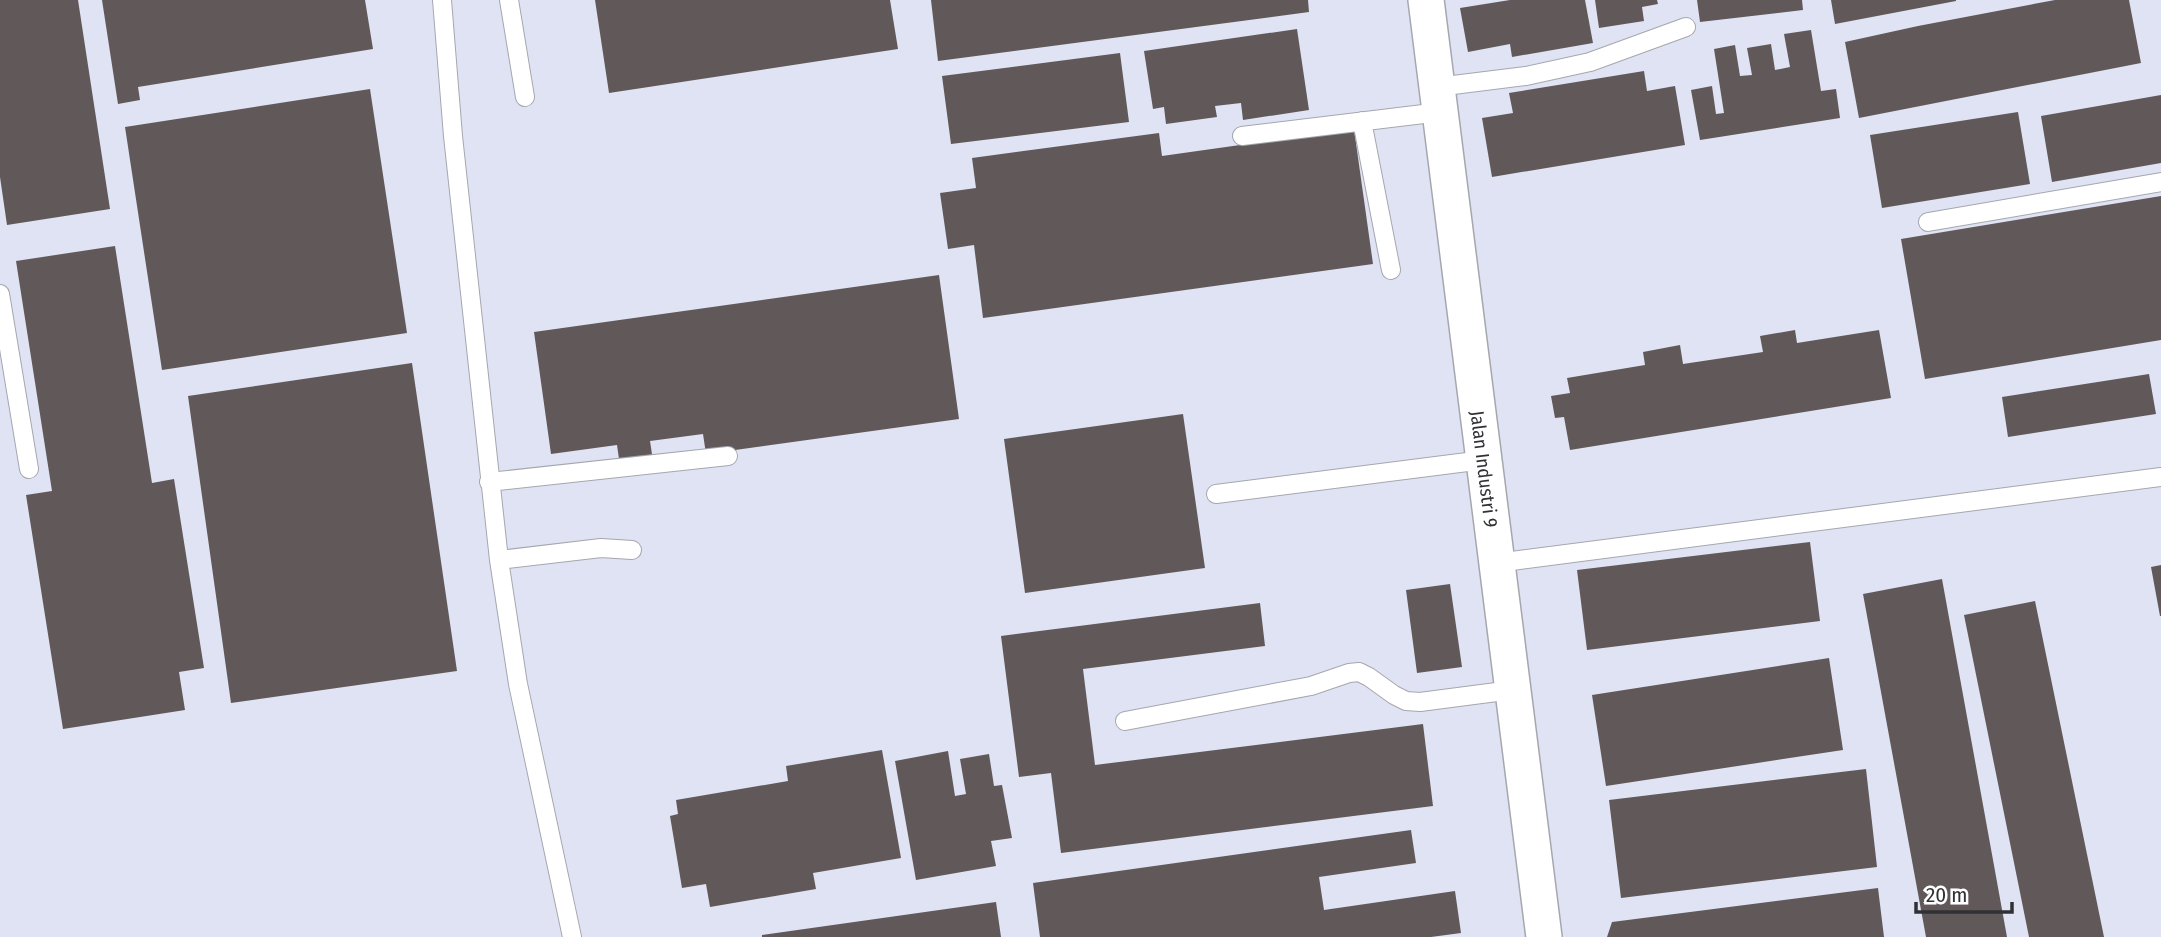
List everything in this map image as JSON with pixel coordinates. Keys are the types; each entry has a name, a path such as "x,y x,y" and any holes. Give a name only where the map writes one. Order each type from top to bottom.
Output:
{"street":[{"name":"Jalan Industri 9","path":"1426,0 1544,937"}],"lane":[{"path":"442,0 453,136 499,560 518,684 572,937"},
{"path":"509,0 525,97"},
{"path":"1242,136 1362,121 1525,76 1590,62 1686,27"},
{"path":"1362,121 1391,271"},
{"path":"1928,222 2161,183"},
{"path":"0,294 29,469"},
{"path":"489,482 728,456"},
{"path":"1216,494 1483,460"},
{"path":"1496,563 2161,477"},
{"path":"499,560 601,548 632,550"},
{"path":"1125,721 1311,686 1359,672 1406,701 1420,702 1512,690"}],"shaded area":[{"path":"0,0 2161,0 2161,937 0,937"}],"building":[{"path":"0,0 78,0 110,209 7,225 0,177"},
{"path":"102,0 365,0 373,49 138,87 140,100 118,104"},
{"path":"595,0 890,0 898,49 609,93"},
{"path":"931,0 1308,0 1309,12 938,61"},
{"path":"1510,0 1585,0 1593,43 1512,57 1510,44 1468,52 1460,8"},
{"path":"1595,0 1657,0 1658,4 1642,7 1644,21 1599,28"},
{"path":"1697,0 1802,0 1803,10 1700,22"},
{"path":"1831,0 1956,0 1956,1 1835,24"},
{"path":"2055,0 2129,0 2141,63 1859,118 1845,42"},
{"path":"1297,29 1309,110 1243,120 1241,103 1215,106 1217,117 1166,124 1164,107 1153,109 1144,51"},
{"path":"1811,30 1821,91 1836,89 1840,118 1700,140 1691,90 1712,86 1716,114 1724,113 1714,49 1735,45 1740,76 1752,75 1747,48 1771,44 1775,70 1790,67 1784,34"},
{"path":"1120,53 1129,122 951,144 942,76"},
{"path":"1644,71 1647,91 1675,86 1685,145 1492,177 1482,118 1513,113 1509,93"},
{"path":"370,89 407,333 162,370 125,127"},
{"path":"2161,95 2161,163 2052,182 2041,116"},
{"path":"2018,112 2030,184 1882,208 1870,135"},
{"path":"1354,129 1373,264 983,318 974,245 948,249 940,193 976,188 972,158 1159,133 1162,156"},
{"path":"2161,196 2161,340 1925,379 1901,239"},
{"path":"115,246 152,483 174,479 204,668 179,672 185,710 63,729 26,495 52,491 16,261"},
{"path":"939,275 959,419 706,454 703,434 650,441 653,461 620,466 617,445 551,454 534,332"},
{"path":"1795,330 1797,343 1879,330 1891,398 1570,450 1564,417 1555,418 1551,396 1570,393 1567,378 1645,365 1643,352 1680,345 1683,364 1763,352 1760,336"},
{"path":"412,363 457,671 231,703 188,396"},
{"path":"2149,374 2156,414 2008,437 2002,397"},
{"path":"1183,414 1205,568 1025,593 1004,439"},
{"path":"1810,542 1820,621 1587,650 1577,570"},
{"path":"2161,565 2161,616 2160,616 2151,567"},
{"path":"1942,579 2007,937 1926,937 1863,594"},
{"path":"1450,584 1462,667 1417,673 1406,590"},
{"path":"2035,601 2104,937 2029,937 1964,615"},
{"path":"1260,603 1265,646 1083,669 1095,765 1423,724 1433,806 1061,853 1051,773 1019,777 1001,636"},
{"path":"1829,658 1843,750 1606,786 1592,695"},
{"path":"882,750 901,858 813,873 816,889 710,907 706,884 682,888 670,816 678,814 676,800 788,781 786,766"},
{"path":"948,751 955,796 966,794 960,759 989,754 994,786 1002,785 1012,838 991,841 996,866 916,880 895,761"},
{"path":"1866,769 1877,867 1621,898 1609,800"},
{"path":"1411,830 1416,863 1319,877 1324,910 1455,891 1461,933 1431,937 1040,937 1033,883"},
{"path":"1878,888 1884,937 1607,937 1612,922"},
{"path":"996,902 1001,937 762,937 762,935"}]}
